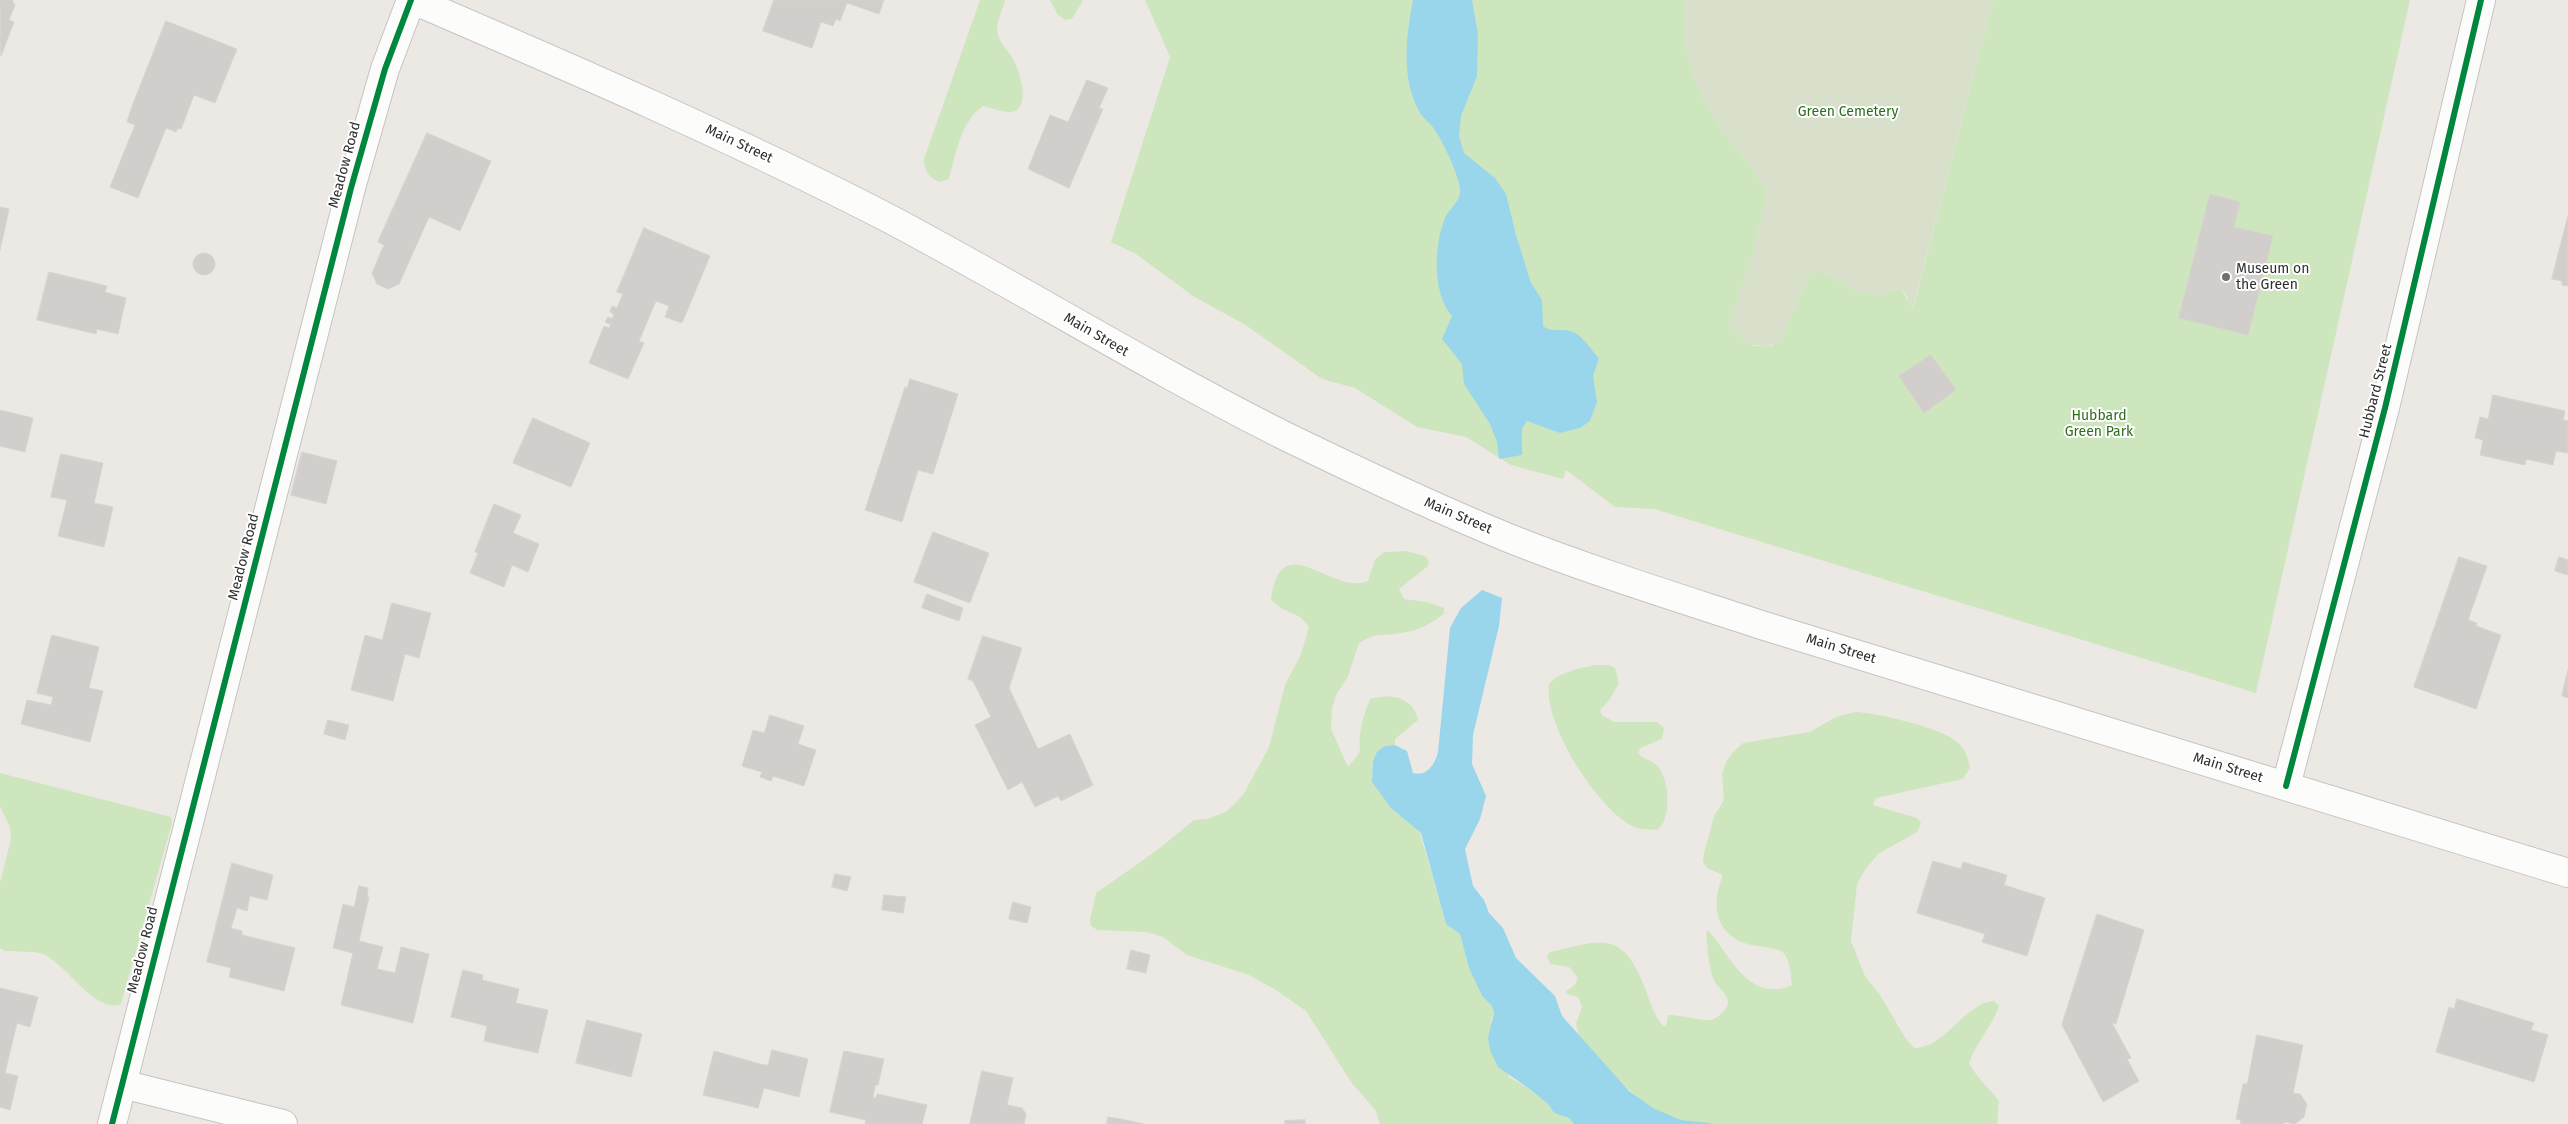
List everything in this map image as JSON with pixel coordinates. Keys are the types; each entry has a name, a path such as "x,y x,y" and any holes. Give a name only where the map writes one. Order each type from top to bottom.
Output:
{"main road":[{"name":"Main Street","path":"412,0 632,95 782,165 936,244 1212,399 1398,490 1512,539 1635,584 2568,873"},
{"name":"Meadow Road","path":"112,1124 363,146 385,70 412,0"},
{"name":"Hubbard Street","path":"2286,786 2385,408 2480,0"},
{"path":"122,1084 283,1124"}],"green space":[{"path":"980,0 1005,0 997,30 1002,43 1016,66 1023,98 1017,110 1007,112 983,106 975,113 960,139 949,179 940,182 928,174 924,159"},
{"path":"1050,0 1083,0 1072,19 1065,20 1058,15"},
{"name":"Hubbard Green Park","path":"1145,0 1686,0 1685,29 1688,55 1695,78 1717,121 1764,185 1767,199 1751,260 1753,346 1771,346 1781,340 1810,274 1820,271 1861,293 1874,295 1901,289 1913,309 1993,0 2410,0 2256,693 1654,509 1615,507 1566,470 1563,479 1511,465 1466,437 1417,427 1355,388 1322,379 1247,326 1193,296 1136,254 1111,242 1170,57"},
{"name":"Green Cemetery","path":"1686,0 1993,0 1912,311 1907,296 1901,289 1874,295 1861,293 1820,271 1810,274 1781,341 1766,346 1759,346 1745,341 1734,332 1729,325 1751,260 1767,199 1764,185 1717,121 1695,78 1688,55 1685,29"},
{"path":"1406,551 1425,556 1429,561 1428,566 1399,589 1404,599 1427,602 1444,608 1444,614 1418,629 1376,636 1359,643 1348,676 1336,695 1332,708 1331,729 1348,767 1360,752 1362,725 1370,699 1393,697 1400,699 1411,706 1415,712 1418,720 1395,739 1395,745 1385,746 1373,761 1372,782 1420,833 1446,924 1460,934 1469,968 1482,996 1492,1006 1494,1013 1491,1021 1509,1077 1531,1090 1549,1105 1554,1113 1569,1118 1574,1124 1380,1124 1376,1111 1351,1082 1306,1011 1276,990 1249,975 1187,955 1163,937 1147,932 1097,930 1091,926 1090,920 1096,893 1156,851 1194,820 1207,819 1226,812 1243,795 1269,747 1285,685 1301,654 1309,627 1295,614 1281,608 1271,599 1277,577 1285,567 1297,565 1310,568 1339,580 1354,583 1368,581 1375,560 1384,552"},
{"path":"1595,665 1609,665 1615,668 1619,683 1610,699 1600,710 1602,715 1614,722 1657,722 1664,728 1662,739 1641,748 1638,753 1654,763 1659,769 1666,786 1668,796 1666,816 1657,830 1634,827 1620,818 1605,803 1576,764 1555,721 1549,701 1549,684 1564,673"},
{"path":"1855,712 1892,718 1936,731 1956,741 1962,747 1967,757 1970,768 1963,779 1876,798 1873,805 1917,818 1921,823 1917,832 1878,854 1865,870 1857,884 1851,941 1865,976 1880,995 1906,1039 1914,1048 1925,1046 1935,1041 1973,1009 1983,1004 1994,1001 1999,1006 1969,1063 1999,1101 1997,1124 1718,1124 1687,1122 1667,1115 1638,1098 1613,1074 1579,1036 1576,1024 1582,1007 1578,997 1567,994 1566,991 1574,986 1578,978 1569,967 1550,964 1547,956 1550,952 1584,944 1608,943 1619,948 1628,956 1636,969 1655,1013 1663,1026 1666,1026 1668,1015 1710,1020 1719,1016 1728,1005 1728,999 1715,983 1712,975 1706,934 1708,930 1742,974 1752,983 1764,988 1777,989 1792,985 1790,967 1785,954 1778,950 1744,943 1734,938 1726,931 1718,915 1717,895 1723,875 1707,868 1703,862 1714,816 1724,800 1722,775 1726,762 1743,743 1810,732 1836,717"},
{"path":"0,773 171,817 172,823 121,1004 112,1005 92,996 55,962 43,954 5,951 0,948 0,883 11,839 10,827 0,806"}],"water":[{"path":"1413,0 1472,0 1478,34 1477,76 1461,116 1459,136 1464,153 1495,178 1506,194 1531,283 1542,300 1543,326 1553,330 1574,332 1582,338 1599,358 1593,376 1597,402 1590,421 1580,428 1560,433 1527,421 1522,429 1522,455 1499,459 1497,442 1490,424 1464,384 1462,364 1442,339 1452,316 1441,295 1438,282 1437,255 1441,229 1445,218 1459,196 1460,188 1456,173 1444,147 1432,126 1419,111 1409,85 1407,42"},
{"path":"1482,590 1502,598 1499,626 1473,735 1472,764 1486,796 1480,819 1465,849 1473,886 1484,900 1489,913 1503,928 1516,958 1555,996 1562,1016 1629,1091 1653,1108 1681,1120 1718,1124 1574,1124 1569,1118 1554,1113 1549,1105 1531,1090 1498,1067 1490,1050 1488,1038 1494,1013 1492,1006 1482,996 1469,968 1460,934 1446,924 1421,833 1391,808 1372,782 1373,761 1377,752 1385,746 1395,745 1407,751 1413,773 1418,774 1430,769 1435,761 1438,752 1450,628 1461,608"}],"building":[{"path":"0,0 12,0 15,5 9,20 14,22 1,56"},
{"path":"774,0 884,0 879,14 847,3 840,21 836,19 833,26 821,22 812,48 763,31"},
{"path":"166,21 237,49 215,103 194,95 181,129 178,128 176,132 166,128 138,198 110,187 135,125 127,122 131,109"},
{"path":"1087,80 1108,88 1099,108 1103,109 1069,188 1028,169 1050,115 1068,122"},
{"path":"427,133 491,161 460,231 429,217 399,284 388,289 377,284 372,273 384,245 378,242"},
{"name":"Museum on the Green","path":"2210,194 2240,202 2234,227 2273,236 2248,335 2179,318"},
{"path":"0,207 9,209 0,250"},
{"path":"2568,216 2568,286 2562,285 2562,281 2552,279"},
{"path":"644,228 710,256 682,323 665,317 669,306 656,301 639,341 644,343 628,379 589,363 604,326 609,328 611,325 605,322 608,317 612,319 614,314 610,312 612,306 617,308 623,294 617,292"},
{"path":"204,253 212,256 215,264 212,272 204,275 196,272 193,264 196,256"},
{"path":"49,272 107,286 105,292 126,298 118,334 97,329 96,334 37,320"},
{"path":"1931,355 1956,390 1924,413 1899,376"},
{"path":"910,379 958,394 933,474 918,470 902,522 865,510 905,387 907,388"},
{"path":"2493,395 2565,411 2563,420 2568,421 2568,453 2556,451 2553,465 2526,459 2525,465 2480,455 2483,440 2475,438 2480,417 2488,419"},
{"path":"0,410 33,418 25,452 0,446"},
{"path":"533,418 590,443 571,487 513,463"},
{"path":"302,452 337,461 326,504 291,495"},
{"path":"61,454 103,463 94,503 113,507 104,547 58,536 67,500 51,497"},
{"path":"494,504 521,515 513,533 539,544 528,572 512,565 504,587 470,573 478,553 475,552"},
{"path":"933,532 989,553 970,603 914,582"},
{"path":"2459,557 2487,566 2468,620 2477,623 2476,626 2501,635 2476,709 2414,687"},
{"path":"2559,557 2568,560 2568,575 2555,571"},
{"path":"927,594 963,608 959,621 922,608"},
{"path":"392,603 431,613 419,658 405,654 393,701 351,690 365,635 382,640"},
{"path":"52,635 99,647 89,688 103,691 90,742 21,724 27,700 51,705 53,697 37,693"},
{"path":"983,636 1022,648 1009,688 1038,749 1070,734 1093,785 1061,801 1058,796 1035,807 1022,782 1008,790 975,725 991,717 973,681 968,679"},
{"path":"2568,670 2568,698 2562,696"},
{"path":"770,715 804,726 798,744 816,750 804,786 773,776 771,781 760,777 762,772 742,766 753,730 764,733"},
{"path":"328,720 349,725 345,740 324,734"},
{"path":"1933,861 1961,869 1963,862 2007,875 2004,885 2045,898 2027,956 1982,942 1985,934 1917,913"},
{"path":"232,863 273,875 267,900 250,896 247,911 237,908 231,928 242,931 242,935 295,948 284,991 229,977 231,968 207,962"},
{"path":"835,874 851,877 847,891 832,887"},
{"path":"359,886 368,888 367,897 369,897 359,941 383,947 377,969 395,973 401,947 429,954 413,1023 341,1005 353,953 333,948 343,904 354,907"},
{"path":"884,895 906,897 903,913 882,910"},
{"path":"1013,902 1031,907 1027,923 1009,919"},
{"path":"2097,914 2144,930 2116,1024 2112,1023 2131,1058 2127,1059 2139,1081 2103,1102 2062,1025"},
{"path":"1131,950 1150,955 1146,973 1127,969"},
{"path":"463,970 483,975 482,980 519,989 516,1003 548,1010 538,1053 484,1041 487,1026 451,1017"},
{"path":"0,988 38,997 30,1027 17,1023 5,1073 18,1076 10,1110 0,1107"},
{"path":"2457,999 2534,1023 2531,1030 2548,1035 2534,1082 2436,1052 2449,1007 2454,1009"},
{"path":"587,1020 642,1034 631,1077 576,1063"},
{"path":"2257,1035 2303,1045 2293,1093 2300,1094 2307,1104 2304,1117 2295,1124 2285,1122 2284,1124 2240,1124 2241,1120 2236,1119 2243,1084 2247,1084"},
{"path":"772,1050 808,1059 799,1097 764,1088 758,1108 703,1095 714,1051 768,1065"},
{"path":"844,1051 884,1059 878,1085 875,1085 873,1098 876,1098 877,1094 927,1105 922,1124 865,1124 866,1120 830,1112"},
{"path":"982,1071 1013,1078 1007,1105 1022,1108 1026,1114 1024,1124 970,1124"},
{"path":"1108,1117 1121,1119 1144,1124 1107,1124"},
{"path":"1305,1120 1305,1124 1285,1124 1285,1121"}],"cycle path":[{"path":"112,1124 351,188 385,69 411,0"},
{"path":"2286,786 2385,408 2481,0"}],"place":[{"name":"Museum on the Green","path":"2226,277"}]}
